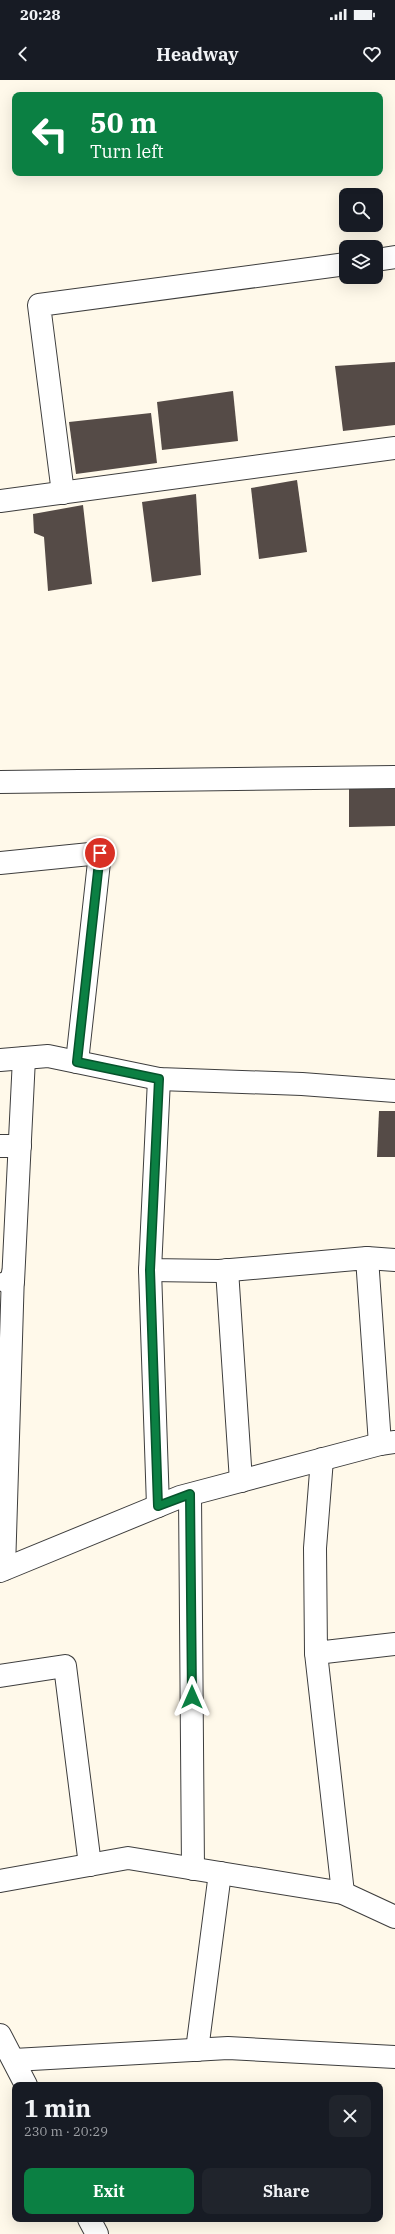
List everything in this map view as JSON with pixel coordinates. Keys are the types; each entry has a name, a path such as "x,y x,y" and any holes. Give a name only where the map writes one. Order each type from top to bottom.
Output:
{"street":[{"path":"383,259 395,257"},
{"path":"63,493 39,305 339,265"},
{"path":"0,501 395,448"},
{"path":"0,782 395,777"},
{"path":"0,863 100,853 77,1062"},
{"path":"0,1060 48,1056 159,1079 302,1084 395,1091"},
{"path":"24,1058 10,1146 2,1570 190,1494 387,1443 367,1258"},
{"path":"158,1506 150,1270 159,1079"},
{"path":"150,1270 227,1270 367,1258 395,1260"},
{"path":"227,1270 241,1481"},
{"path":"322,1460 315,1548 316,1653 343,1893"},
{"path":"190,1494 193,1869"},
{"path":"316,1653 395,1644"},
{"path":"0,1676 65,1666 90,1865"},
{"path":"0,1881 128,1858 343,1893 395,1917"},
{"path":"197,2050 220,1873"},
{"path":"0,2035 25,2082"},
{"path":"14,2060 228,2048 395,2057"},
{"path":"91,2222 97,2234"}],"building":[{"path":"395,362 395,425 343,431 335,366"},
{"path":"233,391 238,441 162,450 157,402"},
{"path":"151,413 157,463 76,474 69,422"},
{"path":"297,480 307,552 259,559 251,488"},
{"path":"196,494 201,575 152,582 142,502"},
{"path":"83,505 92,584 48,591 44,537 34,533 33,514"},
{"path":"349,789 395,789 395,826 349,827"},
{"path":"379,1111 395,1111 395,1157 377,1157"}],"route":[{"path":"100,853 77,1062 159,1079 150,1270 158,1506 190,1494 192,1697"}]}
